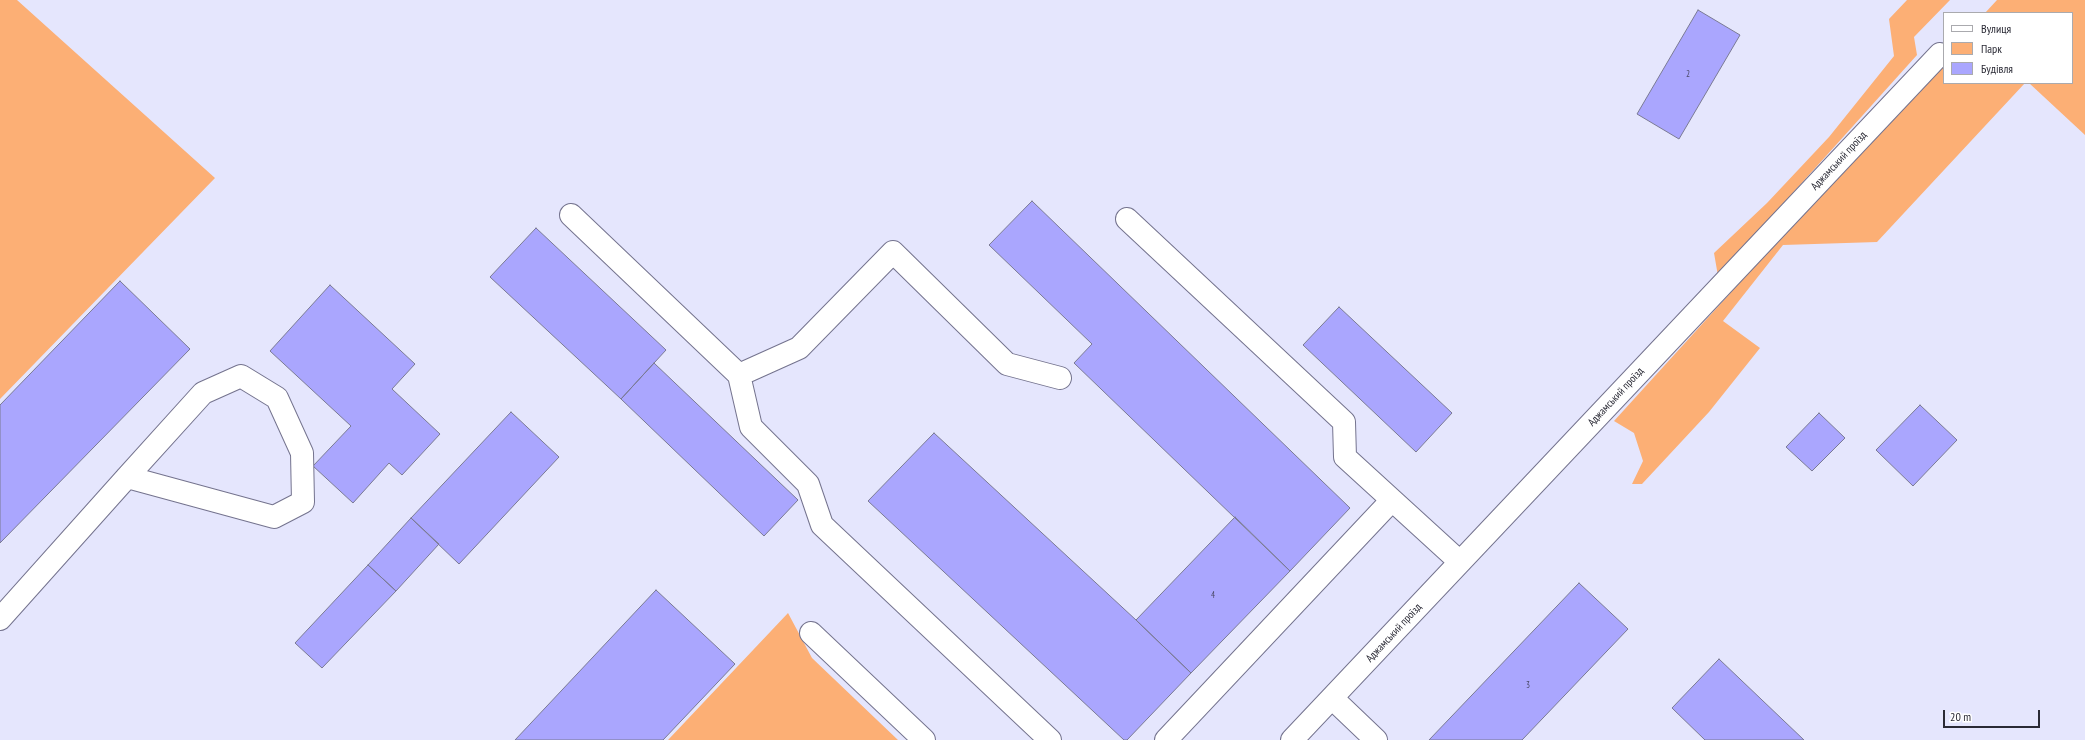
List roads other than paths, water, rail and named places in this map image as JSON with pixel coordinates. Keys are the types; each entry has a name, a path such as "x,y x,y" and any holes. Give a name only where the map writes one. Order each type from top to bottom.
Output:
{"street":[{"name":"Аджамський проїзд","path":"1292,740 1940,54"},
{"path":"571,215 739,375 751,427 808,484 822,525 1050,740"},
{"path":"1127,219 1344,422 1345,457 1460,562"},
{"path":"739,375 799,348 893,252 1007,364 1060,378"},
{"path":"0,619 127,477 203,393 241,376 277,398 302,453 303,502 274,517 127,477"},
{"path":"1166,740 1392,500"},
{"path":"811,633 924,740"},
{"path":"1332,698 1376,740"}]}
